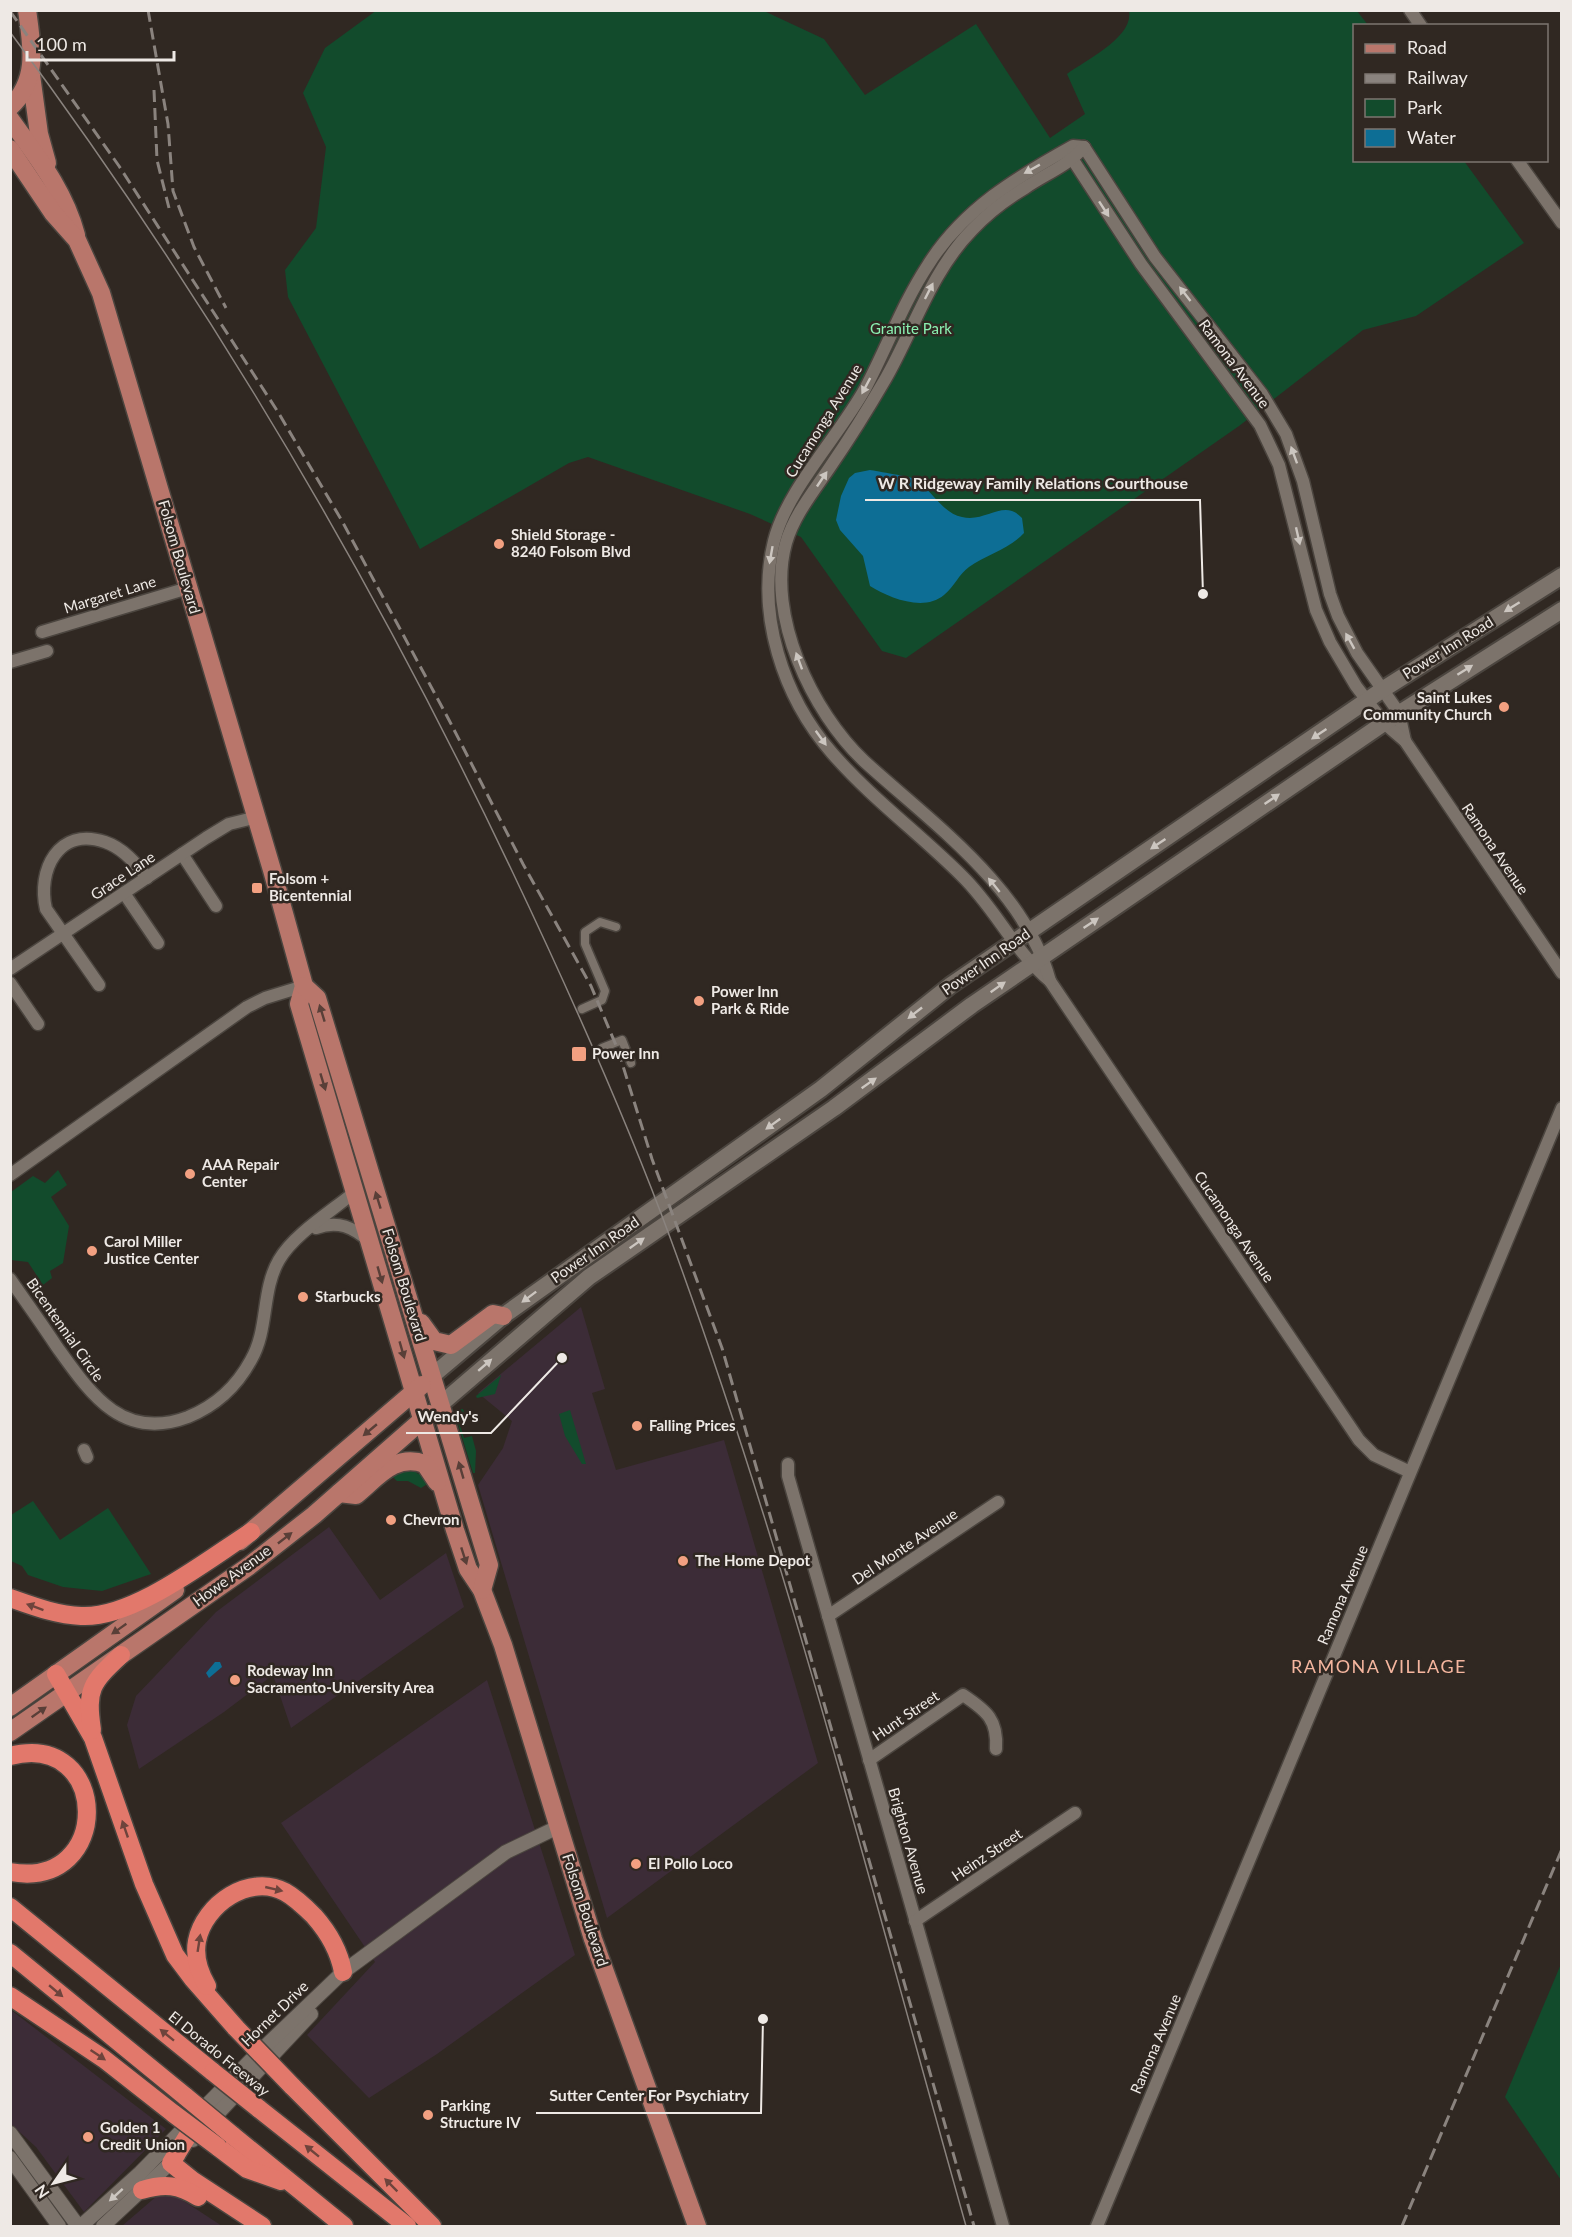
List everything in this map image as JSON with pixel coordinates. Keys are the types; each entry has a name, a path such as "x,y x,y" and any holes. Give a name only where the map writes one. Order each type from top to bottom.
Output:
{"highway":[{"path":"10,1598 48,1611 73,1616 95,1616 121,1610 149,1596 251,1532"},
{"path":"93,1738 88,1704 91,1689 100,1674 121,1655"},
{"path":"56,1674 93,1738 160,1924 176,1955 230,2022 432,2226"},
{"path":"10,1756 43,1754 64,1764 73,1773 86,1797 89,1818 83,1838 69,1857 59,1864 30,1874 10,1872"},
{"path":"230,2022 199,1970 197,1941 206,1920 238,1889 261,1886 284,1891 303,1905 319,1922 340,1953 343,1972"},
{"name":"El Dorado Freeway","path":"10,1907 407,2226"},
{"path":"10,1953 344,2226"},
{"path":"10,1996 104,2059 247,2169 296,2187"},
{"path":"191,2122 190,2132 171,2163 262,2226"},
{"path":"142,2190 157,2185 180,2186 207,2202 234,2208"}],"main road":[{"path":"27,10 32,61 31,75 39,134 52,179"},
{"path":"10,85 31,75"},
{"path":"10,107 26,89 31,75"},
{"path":"10,119 52,179 69,208 77,240"},
{"name":"Folsom Boulevard","path":"10,149 53,213 77,240 107,312 304,986 299,1004 468,1569 482,1590 518,1689 558,1827 609,1986 697,2226"},
{"path":"10,159 32,182"},
{"name":"Power Inn Road","path":"432,1376 503,1316 803,1103 911,1015 1021,937 1367,700 1562,576"},
{"name":"Power Inn Road","path":"441,1404 589,1277 834,1108 1036,960 1399,713 1562,610"},
{"name":"Folsom Boulevard","path":"304,986 317,998 489,1565 482,1590"},
{"path":"412,1310 434,1341 445,1345 456,1343 493,1314 503,1316"},
{"name":"Howe Avenue","path":"10,1707 251,1532 432,1376"},
{"name":"Howe Avenue","path":"10,1732 249,1566 339,1493 441,1404"},
{"path":"339,1493 356,1495 395,1463 405,1460 425,1464 445,1493"}],"street":[{"path":"1410,10 1420,24"},
{"name":"Cucamonga Avenue","path":"1079,146 1073,160 1026,187 988,214 953,250 865,415 795,521 786,544 782,576 785,615 801,668 818,703 840,734 860,757 976,864 1004,896 1021,937 1036,960 1359,1440 1374,1455 1410,1472"},
{"name":"Cucamonga Avenue","path":"1021,937 963,877 849,770 819,737 794,694 778,652 770,615 769,569 775,538 783,516 855,406 928,265 962,224 999,189 1079,146"},
{"name":"Ramona Avenue","path":"1079,146 1155,257 1262,394 1286,434 1303,481 1330,594 1338,616 1357,653 1399,713 1405,741"},
{"name":"Ramona Avenue","path":"1073,160 1142,264 1260,425 1286,487 1316,610 1342,665 1384,723 1405,741 1562,973"},
{"path":"1518,162 1562,223"},
{"name":"Margaret Lane","path":"42,632 188,588"},
{"path":"10,662 47,651"},
{"name":"Grace Lane","path":"10,969 230,824 256,817"},
{"path":"99,985 50,916 42,894 48,864 61,848 78,840 103,841 127,855 147,878"},
{"path":"182,854 216,906"},
{"path":"124,893 158,943"},
{"path":"582,1010 602,1000 605,991 585,944 585,932 600,922 616,927"},
{"path":"10,983 38,1024"},
{"path":"10,1175 247,1007 265,998 304,986"},
{"path":"602,1048 622,1040 631,1063"},
{"name":"Ramona Avenue","path":"1098,2226 1562,1108"},
{"name":"Bicentennial Circle","path":"10,1279 85,1387 104,1406 131,1419 172,1421 195,1414 215,1402 244,1373 261,1337 273,1273 283,1253 303,1232 356,1191"},
{"path":"303,1232 340,1223 371,1242"},
{"name":"Brighton Avenue","path":"788,1464 788,1476 1003,2226"},
{"name":"Del Monte Avenue","path":"828,1616 998,1502"},
{"name":"Hunt Street","path":"869,1760 963,1695 983,1708 997,1730 996,1749"},
{"name":"Heinz Street","path":"915,1921 1075,1813"},
{"name":"Hornet Drive","path":"80,2226 191,2122 251,2060 343,1972 506,1852 525,1840 558,1827"},
{"name":"Hornet Drive","path":"108,2224 171,2163 366,1956"},
{"path":"10,2133 80,2226"},
{"path":"10,2158 58,2226"}],"shaded area":[{"path":"581,1307 605,1389 592,1393 616,1470 724,1440 818,1763 607,1918 478,1485 503,1448 512,1421 478,1393"},
{"path":"329,1527 380,1600 446,1553 464,1607 291,1728 273,1675 224,1712 139,1769 127,1725 136,1696 216,1612"},
{"path":"487,1680 575,1955 437,2054 369,2098 307,2035 375,1962 281,1823"},
{"path":"11,2010 166,2129 84,2212 36,2147 11,2124"},
{"path":"173,2194 222,2226 122,2226 158,2195"}],"green space":[{"name":"Granite Park","path":"377,10 764,11 824,39 865,95 976,24 1050,138 1085,114 1067,74 1117,39 1129,21 1129,11 1357,11 1367,24 1353,24 1353,162 1465,162 1524,243 1416,316 1363,330 1239,426 906,658 882,651 801,537 750,514 588,457 569,463 420,549 288,297 285,270 316,228 326,147 303,93 325,48"},
{"path":"58,1170 67,1185 51,1197 69,1226 63,1263 50,1271 52,1278 43,1285 28,1262 11,1260 11,1192 33,1176 45,1183"},
{"path":"501,1375 495,1394 477,1398 476,1396"},
{"path":"458,1409 463,1409 466,1419 459,1422 464,1438 472,1436 476,1451 475,1473 473,1473 455,1414"},
{"path":"570,1410 586,1464 582,1464 565,1436 559,1414"},
{"path":"414,1470 418,1474 421,1472 429,1483 421,1488 408,1481 397,1481 391,1475 395,1471"},
{"path":"33,1501 60,1540 108,1508 151,1574 102,1591 63,1587 28,1575 22,1566 11,1561 11,1515"},
{"path":"1561,1964 1561,2180 1505,2097"}],"water":[{"path":"870,470 915,479 955,515 971,518 1001,510 1015,512 1022,518 1024,533 1012,543 969,567 948,592 936,600 917,603 896,599 870,586 863,556 840,530 836,520 841,496 849,478 855,473"},
{"path":"215,1662 220,1662 222,1667 209,1678 206,1673"}],"tram line":[{"path":"10,32 82,131 218,335 344,546 459,763 576,1009 635,1147 671,1240 754,1484 828,1730 966,2226"}],"railway":[{"path":"148,10 168,124 173,191 194,247 226,308"},
{"path":"10,11 119,166 278,412 342,521 523,864 591,986 618,1050 652,1159 722,1348 974,2226"},
{"path":"154,90 157,160 169,208"},
{"path":"1402,2226 1562,1849"}],"place":[{"name":"Shield Storage - 8240 Folsom Blvd","path":"499,544"},
{"name":"W R Ridgeway Family Relations Courthouse","path":"1203,594"},
{"name":"Saint Lukes Community Church","path":"1504,707"},
{"name":"Folsom + Bicentennial","path":"257,888"},
{"name":"Power Inn Park & Ride","path":"699,1001"},
{"name":"Power Inn","path":"579,1054"},
{"name":"AAA Repair Center","path":"190,1174"},
{"name":"Carol Miller Justice Center","path":"92,1251"},
{"name":"Starbucks","path":"303,1297"},
{"name":"Wendy's","path":"562,1358"},
{"name":"Falling Prices","path":"637,1426"},
{"name":"Chevron","path":"391,1520"},
{"name":"The Home Depot","path":"683,1561"},
{"name":"Rodeway Inn Sacramento-University Area","path":"235,1680"},
{"name":"El Pollo Loco","path":"636,1864"},
{"name":"Sutter Center For Psychiatry","path":"763,2019"},
{"name":"Parking Structure IV","path":"428,2115"},
{"name":"Golden 1 Credit Union","path":"88,2137"}],"district":[{"name":"RAMONA VILLAGE","path":"1379,1667"}]}
